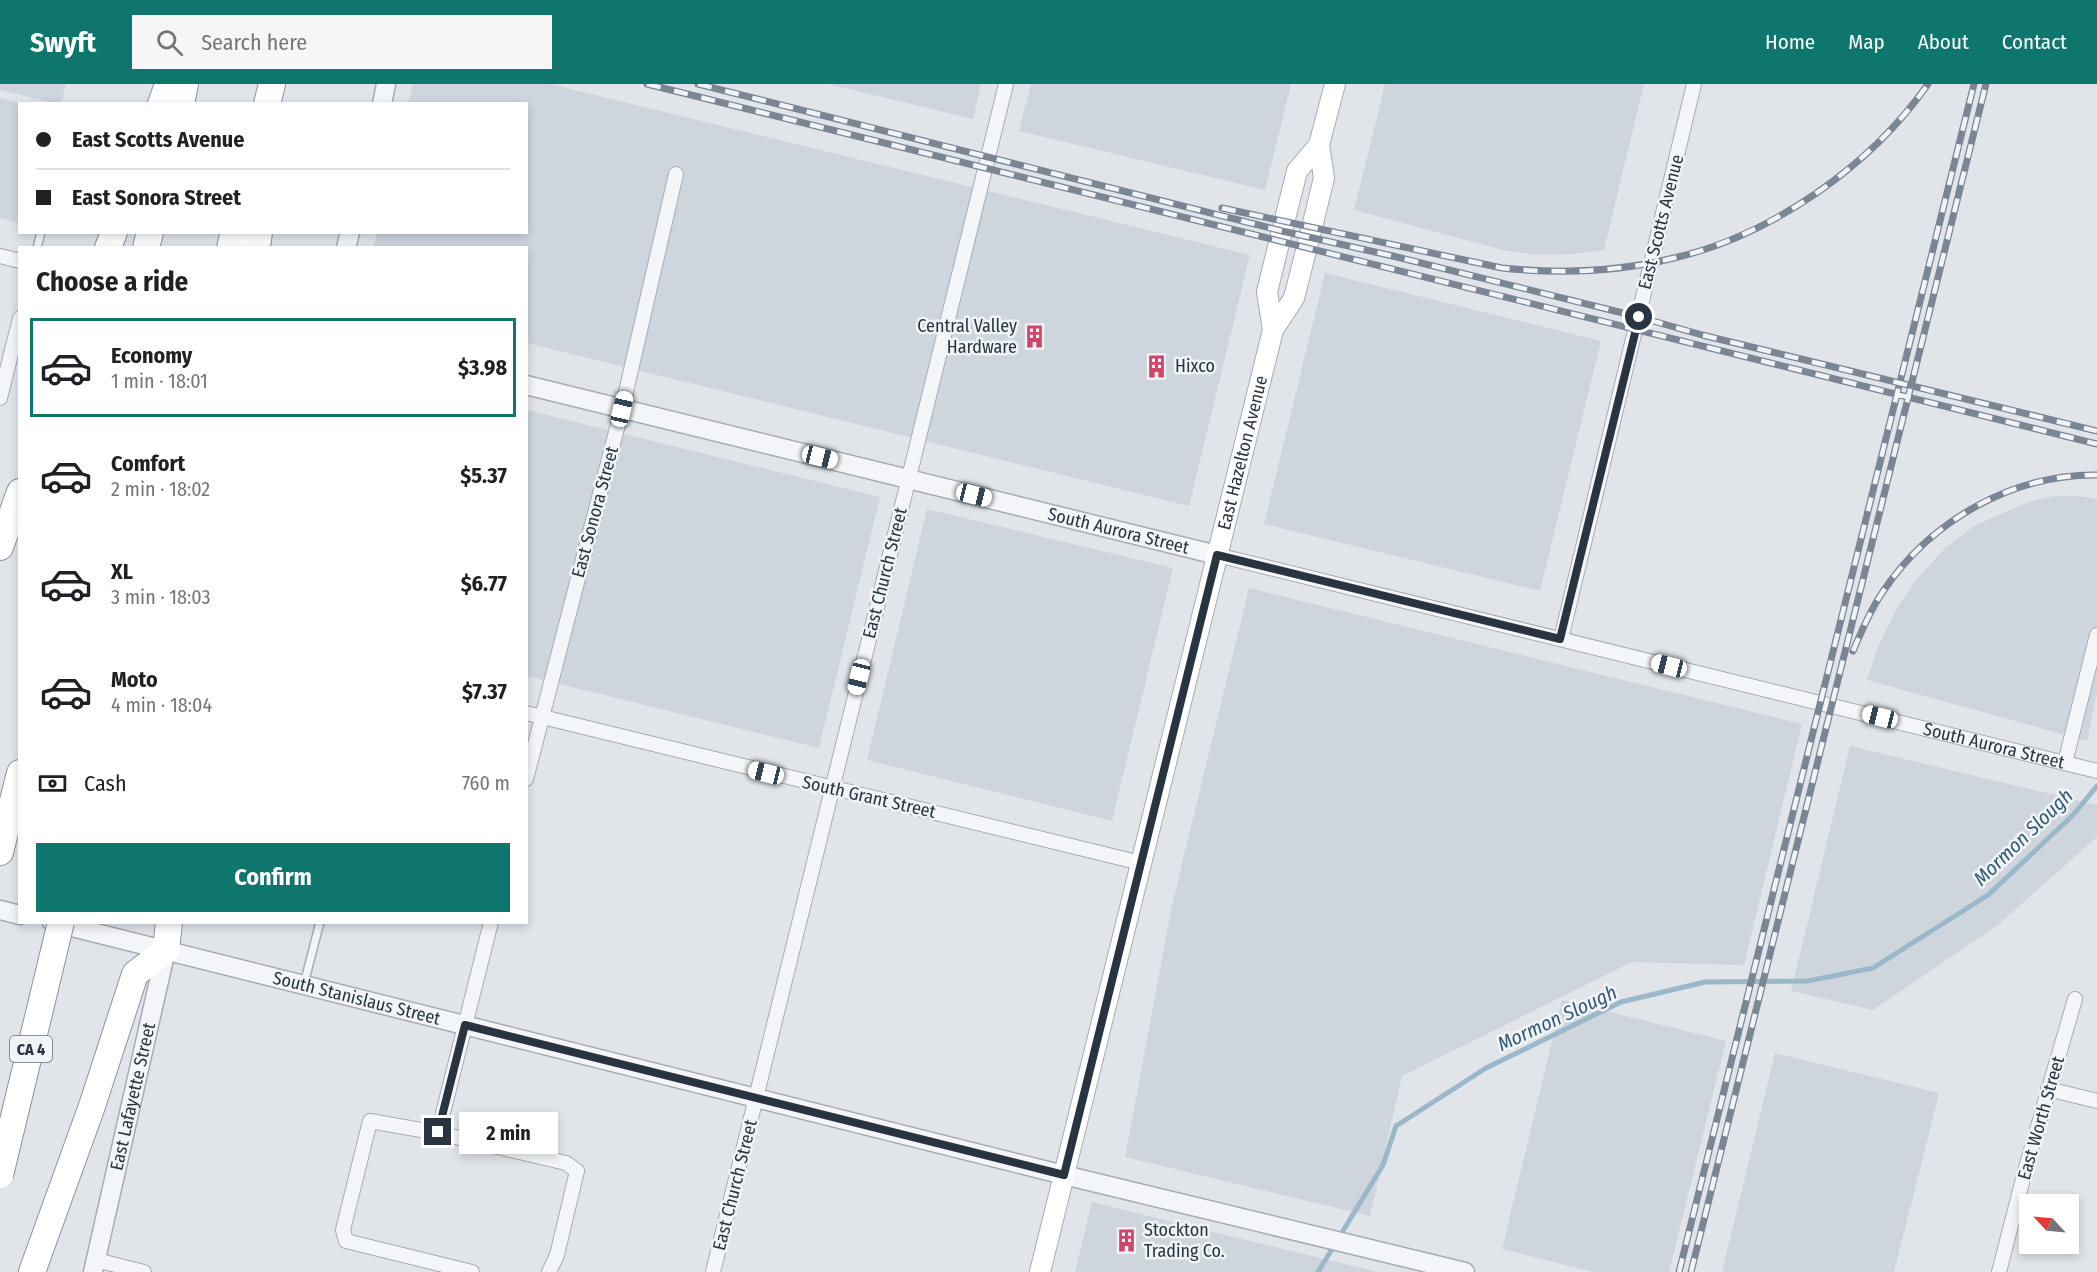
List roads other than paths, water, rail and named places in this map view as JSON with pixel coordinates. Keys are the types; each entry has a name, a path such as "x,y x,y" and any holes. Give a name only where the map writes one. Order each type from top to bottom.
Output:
{"highway":[{"path":"162,102 168,84"},
{"path":"181,102 185,84"},
{"path":"268,102 272,84"},
{"path":"275,102 277,84"},
{"path":"1,544 18,497"},
{"path":"0,852 18,781"},
{"name":"CA 4","path":"0,1175 61,924"},
{"path":"32,1272 92,1106 135,974 166,950 171,924"}],"main road":[{"name":"East Hazelton Avenue","path":"1040,1272 1273,330 1294,298 1312,227 1324,178 1319,146 1335,84"},
{"name":"East Hazelton Avenue","path":"1273,330 1267,292 1284,221 1297,171 1319,146"}],"street":[{"path":"382,102 386,84"},
{"name":"East Church Street","path":"713,1272 1006,84"},
{"name":"East Scotts Avenue","path":"1560,639 1694,84"},
{"name":"East Sonora Street","path":"528,771 622,409 676,174"},
{"path":"0,256 18,260"},
{"path":"0,399 18,326"},
{"name":"South Aurora Street","path":"528,386 2097,771"},
{"path":"2065,763 2097,635"},
{"name":"South Grant Street","path":"528,714 1141,863"},
{"path":"0,910 18,914"},
{"name":"South Stanislaus Street","path":"60,924 757,1099 1465,1272"},
{"path":"438,1132 490,924"},
{"name":"East Lafayette Street","path":"94,1266 166,950"},
{"name":"East Worth Street","path":"1999,1272 2048,1089 2075,999"},
{"path":"2048,1089 2097,1101"},
{"path":"472,1272 346,1241 343,1230 370,1121 438,1132 566,1163 577,1171 557,1255 549,1272"},
{"path":"94,1266 144,1272"}],"lane":[{"path":"304,984 319,924"}],"waterway":[{"name":"Mormon Slough","path":"1318,1272 1383,1165 1396,1126 1486,1068 1621,1002 1705,982 1808,981 1873,968 1988,895 2073,815 2097,786"}],"railway":[{"path":"647,84 2097,444"},
{"path":"698,84 1282,231 1397,257 1639,317 1702,335 2097,431"},
{"path":"1222,208 1502,268 1545,271 1588,270 1653,263 1711,247 1747,233 1816,193 1878,143 1905,114 1928,84"},
{"path":"1679,1272 1974,84"},
{"path":"1691,1272 1986,84"},
{"path":"1853,651 1884,590 1903,565 1950,523 1976,506 2034,483 2065,477 2097,475"}],"place":[{"name":"Central Valley Hardware","path":"1035,336"},
{"name":"Hixco","path":"1157,366"},
{"name":"Stockton Trading Co.","path":"1126,1240"}]}
